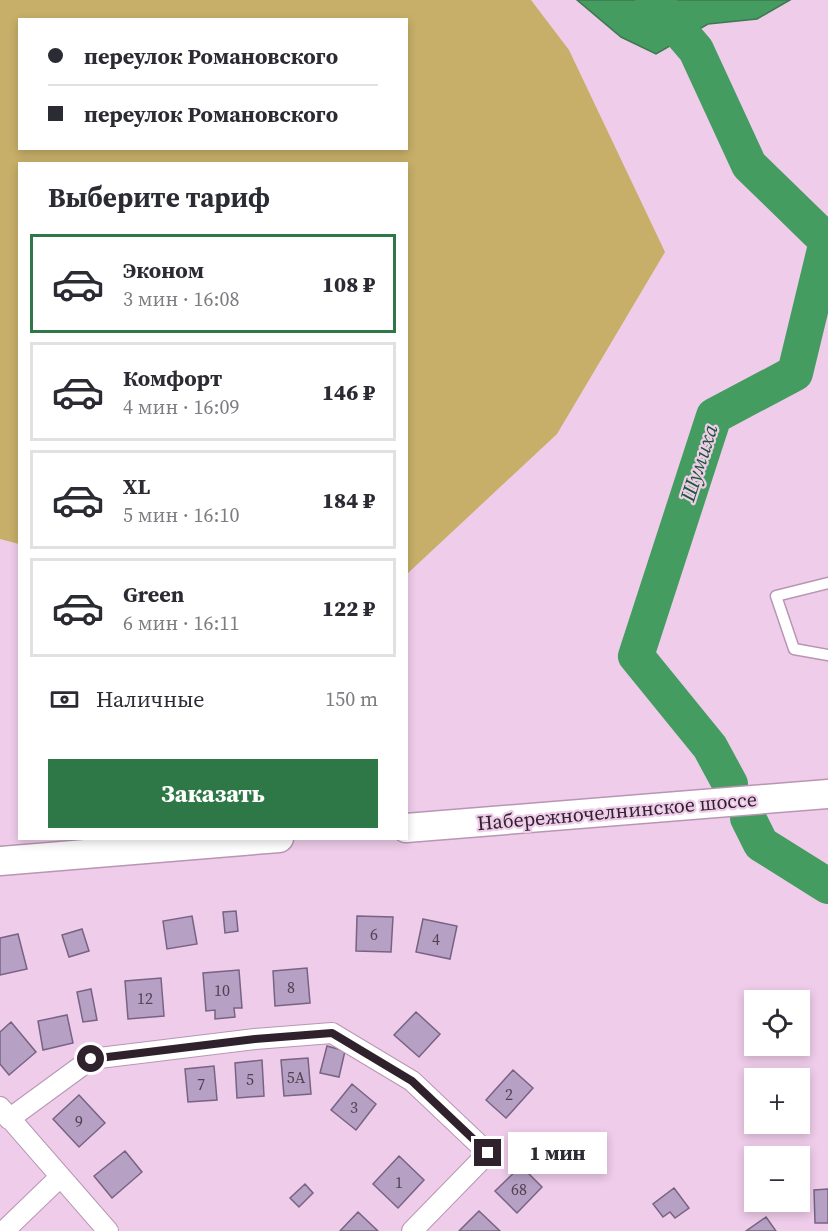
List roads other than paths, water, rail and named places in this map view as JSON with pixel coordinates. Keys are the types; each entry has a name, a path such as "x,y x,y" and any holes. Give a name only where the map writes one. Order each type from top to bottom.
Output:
{"main road":[{"name":"Набережночелнинское шоссе","path":"408,828 828,794"},
{"path":"0,861 255,840"}],"street":[{"path":"108,1231 4,1113 91,1059 255,1039 332,1033 412,1081 488,1153 412,1231"},
{"path":"4,1231 60,1177"}],"lane":[{"path":"828,583 776,596 794,649 828,656"}],"waterway":[{"name":"Шумиха","path":"653,0 696,50 749,165 827,241 795,373 714,416 636,656 710,747 730,784"},
{"name":"Шумиха","path":"748,818 761,844 828,886"}]}
